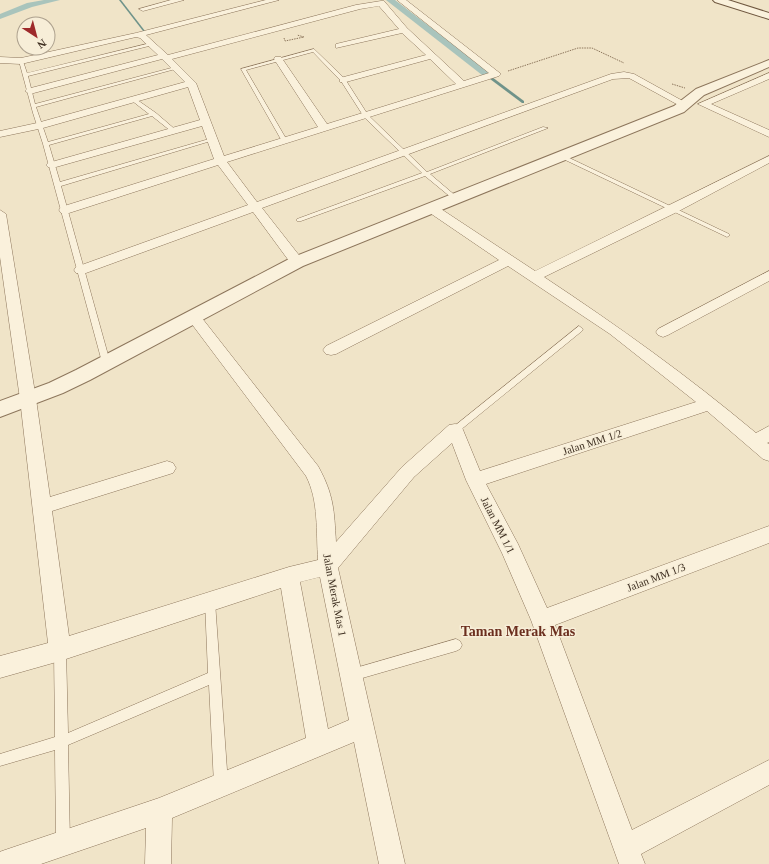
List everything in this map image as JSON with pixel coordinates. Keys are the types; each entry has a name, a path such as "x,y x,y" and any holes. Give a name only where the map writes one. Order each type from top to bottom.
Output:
{"street":[{"path":"143,8 180,0"},
{"path":"136,35 252,2 275,0"},
{"path":"400,0 496,74"},
{"path":"719,0 738,8 769,16"},
{"path":"30,92 380,2 404,30 462,84"},
{"path":"738,8 741,11 769,21"},
{"path":"338,46 404,30"},
{"path":"0,60 20,61 127,35 143,36 191,83 206,122 211,140 221,162 297,262"},
{"path":"343,80 432,56"},
{"path":"278,59 325,129"},
{"path":"0,409 56,388 297,262 685,105 691,98 700,92 769,63"},
{"path":"65,210 496,74"},
{"path":"81,270 617,75 631,76 685,105"},
{"path":"769,76 703,104 769,134"},
{"path":"0,134 39,126 191,83"},
{"path":"52,165 206,122"},
{"path":"535,276 673,209 769,159"},
{"path":"431,208 535,276 615,331 710,404 762,437 769,454"},
{"path":"0,214 4,271 28,399 60,650"},
{"path":"331,350 509,260"},
{"path":"663,332 769,275"},
{"name":"Jalan Merak Mas 1","path":"192,316 312,471 320,486 324,504 328,566 392,864"},
{"name":"Jalan MM 1/2","path":"475,480 710,404"},
{"path":"0,667 60,650 289,576 328,566 408,472 455,430"},
{"name":"Jalan MM 1/1","path":"455,430 475,480 511,550 542,620 630,856"},
{"path":"41,507 167,468"},
{"name":"Jalan MM 1/3","path":"542,620 769,534"},
{"path":"289,576 319,744"},
{"path":"2,864 159,811 363,726"},
{"path":"630,856 769,772"},
{"path":"158,864 159,811"}],"lane":[{"path":"25,75 152,44"},
{"path":"284,142 243,69 314,50 343,80 366,116 402,152 455,198"},
{"path":"20,61 35,106 39,126 46,144 65,210 106,362"},
{"path":"35,106 176,68"},
{"path":"134,99 174,131"},
{"path":"46,144 154,114"},
{"path":"299,220 426,174 545,128"},
{"path":"57,184 211,140"},
{"path":"561,156 727,235"},
{"path":"455,430 579,329"},
{"path":"210,602 221,785"},
{"path":"352,675 456,645"},
{"path":"60,650 63,844"},
{"path":"0,760 61,742 214,677"}],"path":[{"path":"496,74 578,48 592,48 629,65"},
{"path":"672,84 700,92"}],"waterway":[{"path":"0,17 30,5 56,0"},
{"path":"120,0 144,30"},
{"path":"390,0 485,73"},
{"path":"491,78 523,102"}],"district":[{"name":"Taman Merak Mas","path":"518,631"}]}
